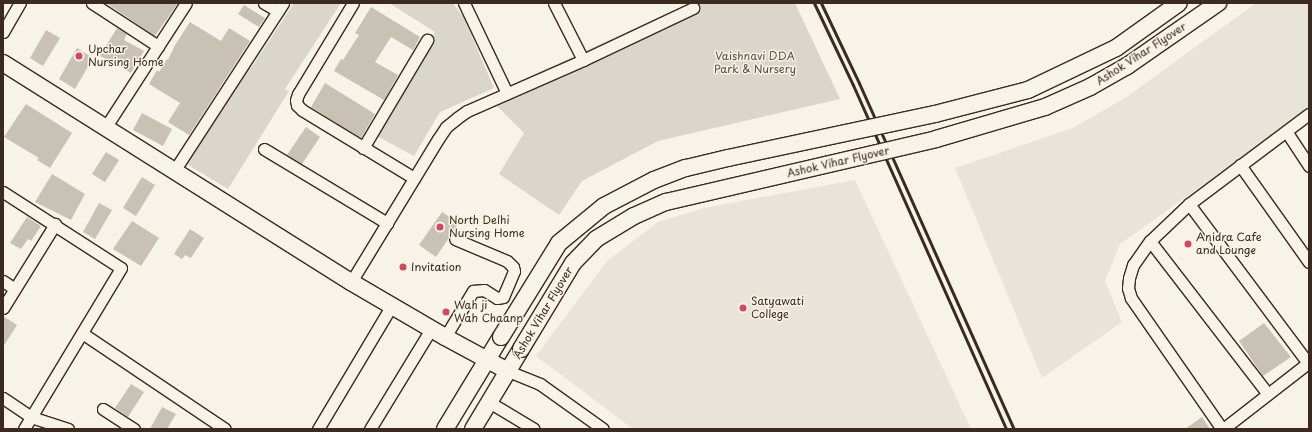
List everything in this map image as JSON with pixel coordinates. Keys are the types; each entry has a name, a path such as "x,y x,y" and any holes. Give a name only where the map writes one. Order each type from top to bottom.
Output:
{"main road":[{"name":"Ashok Vihar Flyover","path":"445,429 559,243 604,206 654,180 686,168 935,114 1028,90 1116,48 1179,3"},
{"name":"Ashok Vihar Flyover","path":"473,429 573,263 596,239 634,216 666,202 936,139 1045,107 1090,87 1127,66 1218,3"},
{"path":"3,63 351,282 445,337 508,371"}],"street":[{"path":"3,32 20,3"},
{"path":"92,3 158,46"},
{"path":"105,128 186,3"},
{"path":"174,172 280,7 264,3"},
{"path":"353,3 296,100 302,110 414,178"},
{"path":"554,3 583,60"},
{"path":"466,4 507,93"},
{"path":"351,282 446,127 467,111 583,60 692,8"},
{"path":"363,148 427,40"},
{"path":"1189,204 1309,362 1222,429 1131,298 1128,288 1133,265 1150,241 1189,204 1309,114"},
{"path":"1286,131 1309,166"},
{"path":"264,149 387,223"},
{"path":"1240,165 1309,262"},
{"path":"3,192 55,224 121,268 24,429"},
{"path":"3,308 55,224"},
{"path":"445,337 473,291 484,290 496,298 502,297 514,271 513,267 507,261 455,239"},
{"path":"1150,241 1268,394"},
{"path":"3,282 15,289"},
{"path":"318,429 392,305"},
{"path":"370,429 431,329"},
{"path":"82,334 225,429"},
{"path":"508,371 540,384 603,429"},
{"path":"3,398 31,417 68,429"},
{"path":"489,402 534,429"},
{"path":"103,409 134,429"}],"shaded area":[{"path":"1256,3 1309,3 1309,109 1120,244 1105,281 1122,322 1042,378 955,168 1073,128 1125,98"},
{"name":"Satyawati College","path":"855,180 971,429 633,429 536,356 607,261 658,222 704,208"}],"green space":[{"path":"294,3 341,3 285,89 289,91 228,189 185,163 246,65 251,68"},
{"path":"389,3 453,3 464,18 494,88 440,112 414,156 377,136 435,32"},
{"name":"Vaishnavi DDA Park & Nursery","path":"690,3 795,3 840,99 658,141 582,181 559,215 499,174 524,133 487,96"}],"building":[{"path":"106,3 178,3 155,36"},
{"path":"244,5 265,18 259,27 238,14"},
{"path":"371,7 420,37 413,50 391,37 375,62 398,75 384,100 334,71 359,35 355,33"},
{"path":"190,22 221,41 229,28 250,41 189,135 168,122 180,103 149,84 157,70 159,72 167,59 168,60 175,45"},
{"path":"117,28 127,34 124,40 144,51 131,73 100,56"},
{"path":"46,30 60,38 43,66 30,58"},
{"path":"77,48 93,58 75,89 59,79"},
{"path":"325,83 375,114 361,138 311,107"},
{"path":"26,104 72,133 50,168 37,160 39,158 4,137"},
{"path":"142,113 172,129 163,146 133,130"},
{"path":"306,127 320,137 302,164 287,155"},
{"path":"106,152 119,160 105,182 92,174"},
{"path":"52,174 85,194 71,220 35,202"},
{"path":"142,177 155,185 136,216 123,208"},
{"path":"99,203 112,210 95,239 83,232"},
{"path":"442,212 459,223 436,257 419,245"},
{"path":"27,217 41,226 31,241 28,239 21,249 10,243"},
{"path":"132,221 159,238 141,266 113,249"},
{"path":"190,229 204,238 191,258 185,255 182,259 174,254"},
{"path":"3,316 17,325 3,347"},
{"path":"1264,323 1291,357 1263,376 1239,341"},
{"path":"131,384 144,392 128,417 115,408"},
{"path":"162,407 176,414 167,429 150,429"},
{"path":"1202,417 1210,429 1185,429"}],"railway":[{"path":"814,3 853,85 1006,429"},
{"path":"821,3 859,83 1014,429"}],"place":[{"name":"Upchar Nursing Home","path":"79,56"},
{"name":"North Delhi Nursing Home","path":"440,227"},
{"name":"Anidra Cafe and Lounge","path":"1188,244"},
{"name":"Invitation","path":"403,267"},
{"name":"Satyawati College","path":"743,308"},
{"name":"Wah ji Wah Chaanp","path":"446,312"}]}
